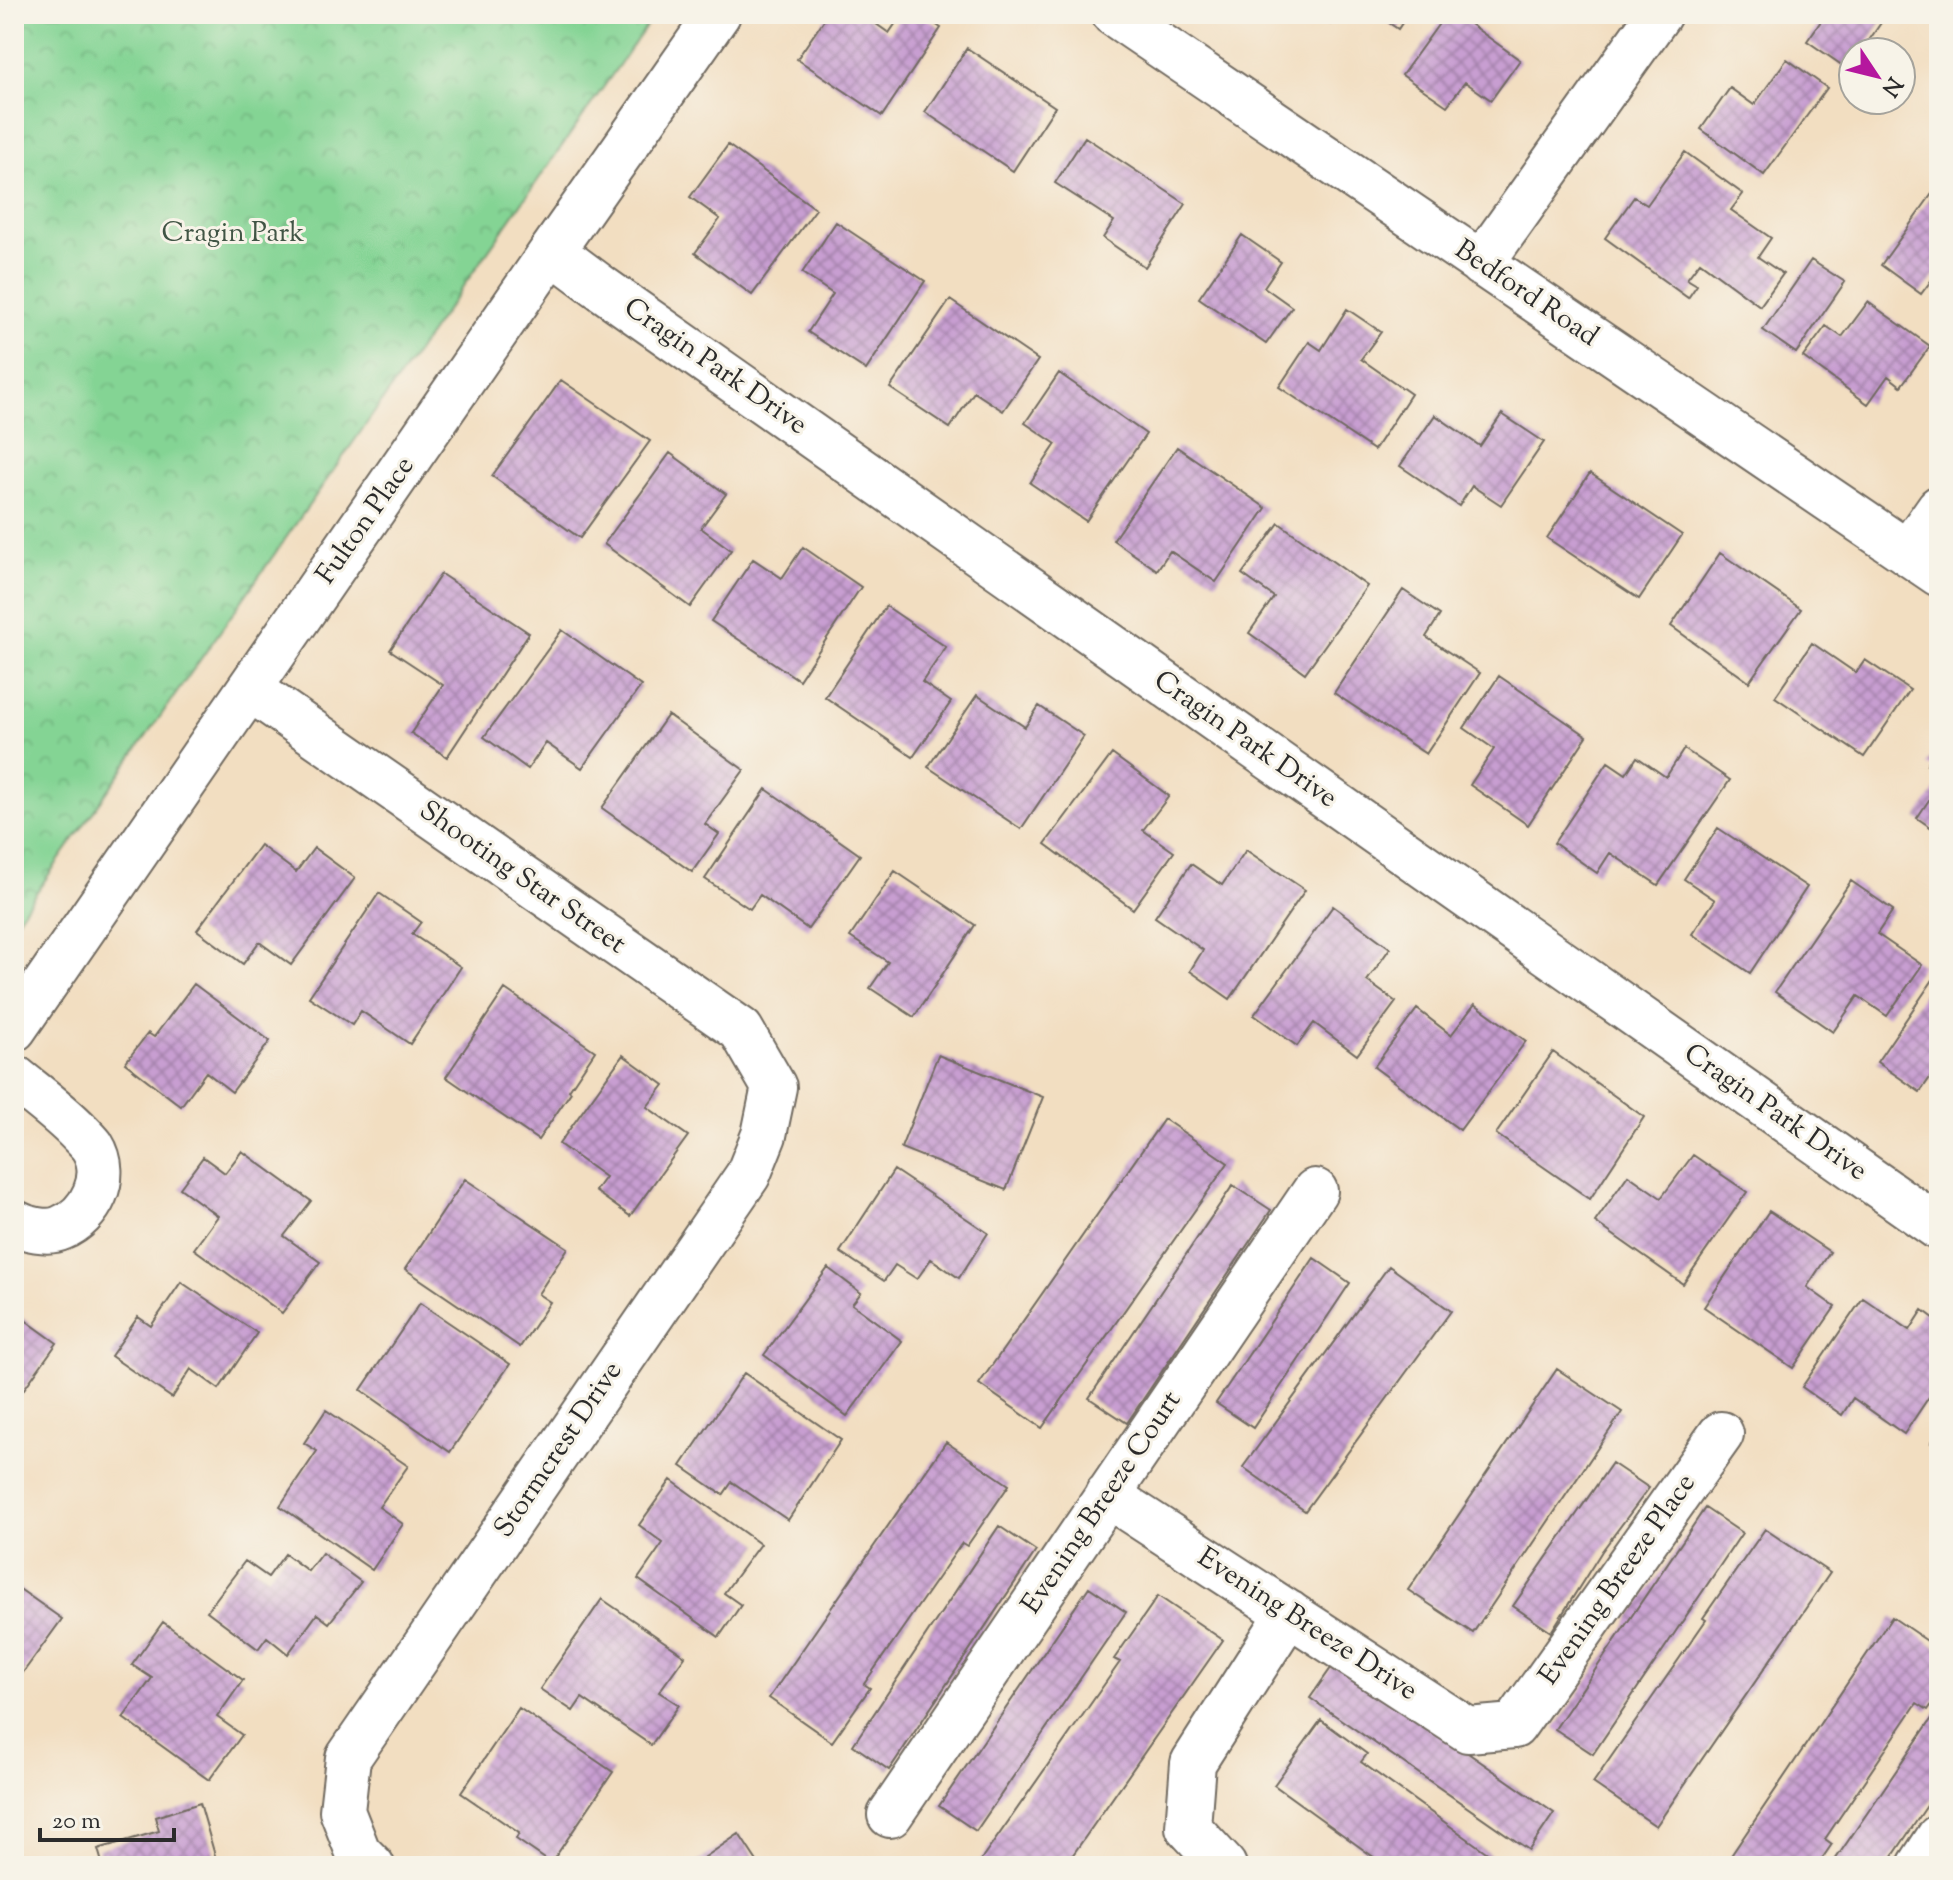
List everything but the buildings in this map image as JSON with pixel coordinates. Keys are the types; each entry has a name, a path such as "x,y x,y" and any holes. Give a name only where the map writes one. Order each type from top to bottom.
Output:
{"street":[{"name":"Fulton Place","path":"14,1029 718,14"},
{"name":"Bedford Road","path":"1114,14 1923,563"},
{"path":"1481,264 1659,14"},
{"name":"Cragin Park Drive","path":"552,251 1939,1228"},
{"path":"1923,563 1939,508"},
{"name":"Shooting Star Street","path":"250,689 741,1030 774,1087"},
{"path":"14,1077 68,1121 92,1146 100,1165 97,1191 85,1212 60,1229 27,1229 14,1222"},
{"name":"Stormcrest Drive","path":"372,1866 358,1852 342,1811 348,1758 748,1175 764,1135 774,1087"},
{"name":"Evening Breeze Court","path":"890,1815 1315,1191"},
{"name":"Evening Breeze Place","path":"1514,1726 1721,1434"},
{"name":"Evening Breeze Drive","path":"1107,1495 1468,1730 1514,1726"},
{"path":"1224,1866 1188,1827 1193,1763 1289,1613"},
{"path":"1920,1866 1939,1837"}],"green space":[{"name":"Cragin Park","path":"14,14 639,14 650,21 14,924"}]}
